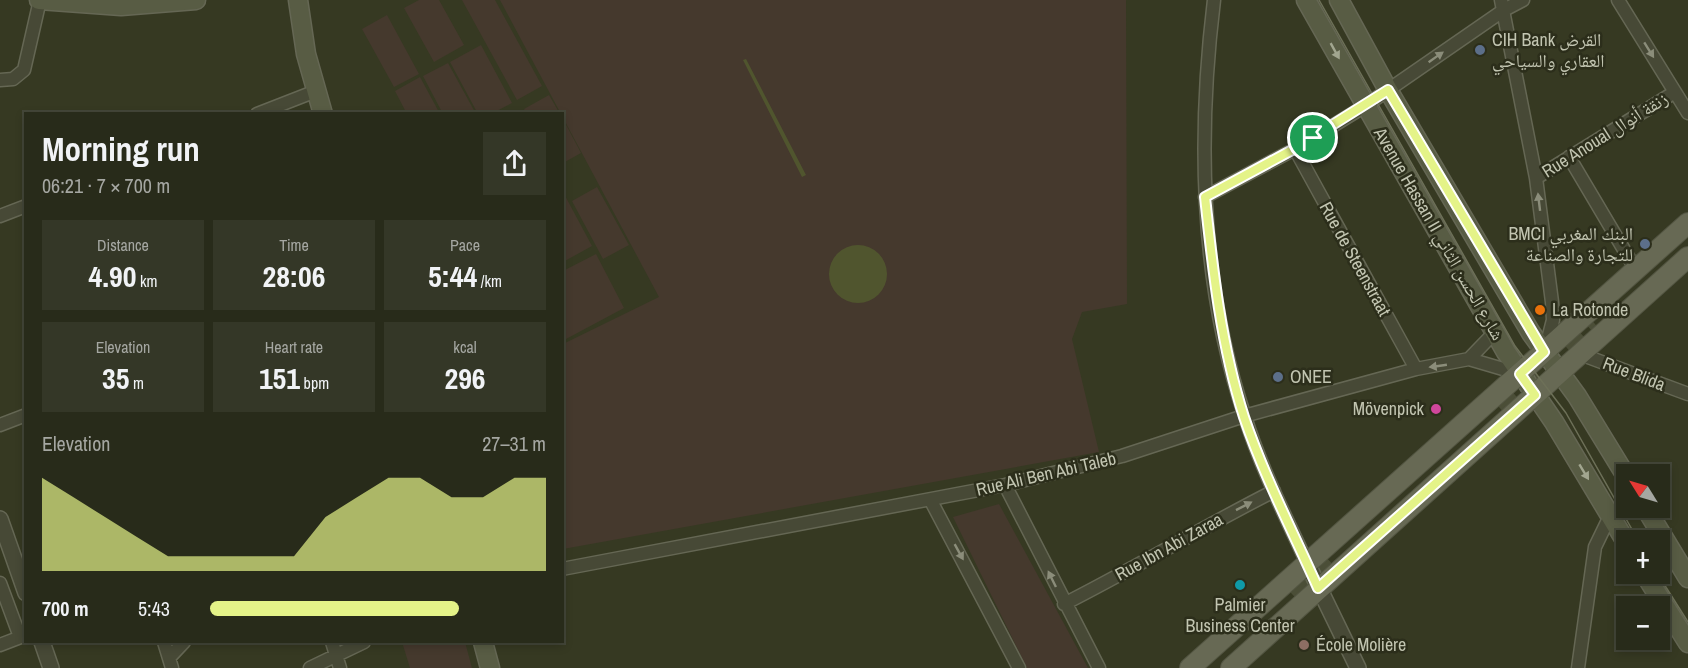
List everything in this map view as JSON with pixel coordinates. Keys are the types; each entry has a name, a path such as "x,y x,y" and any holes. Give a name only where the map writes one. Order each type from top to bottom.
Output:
{"main road":[{"path":"39,0 122,6 196,0"},
{"path":"298,0 302,34 322,112"},
{"name":"Avenue Hassan II شارع الحسن الثاني","path":"1306,0 1495,332 1520,374 1554,422 1619,530"},
{"name":"Avenue Hassan II شارع الحسن الثاني","path":"1340,0 1388,90 1544,352 1560,372 1618,464"},
{"path":"1190,668 1688,223"},
{"path":"1595,324 1688,240"},
{"path":"1231,668 1688,257"},
{"path":"1331,558 1499,407"},
{"path":"1652,518 1688,578"},
{"path":"1651,584 1688,643"},
{"path":"1210,668 1292,594"},
{"path":"483,643 489,668"}],"street":[{"path":"0,80 13,79 24,70 39,0"},
{"path":"1214,0 1205,103 1205,197 1221,325 1244,416 1274,491 1318,588 1358,668"},
{"path":"1205,197 1294,149 1365,106 1502,5 1523,0"},
{"path":"1618,0 1688,113"},
{"path":"1502,5 1536,178 1553,311 1552,328 1544,352"},
{"path":"262,112 316,91"},
{"name":"Rue Anoual زنقة أنوال","path":"1536,178 1675,92"},
{"name":"Rue de Steenstraat","path":"1294,149 1416,369"},
{"path":"1569,157 1636,270"},
{"path":"0,216 24,207"},
{"path":"1469,359 1495,332"},
{"name":"Rue Blida","path":"1580,354 1688,394"},
{"name":"Rue Ali Ben Abi Taleb","path":"564,569 931,501 1005,485 1122,456 1244,416 1416,369 1469,359 1520,374"},
{"path":"0,425 24,416"},
{"path":"1005,485 1064,604 1099,668"},
{"name":"Rue Ibn Abi Zaraa","path":"1064,604 1117,577 1186,536 1274,491"},
{"path":"931,501 1019,668"},
{"path":"1576,667 1594,547 1610,516"},
{"path":"0,519 24,587"},
{"path":"0,583 23,636 0,645"},
{"path":"42,643 51,668"},
{"path":"164,643 170,663"},
{"path":"170,663 183,643"},
{"path":"332,643 338,662"},
{"path":"310,668 338,662 363,643"}],"shaded area":[{"path":"419,0 439,0 464,45 434,62 404,8"},
{"path":"462,0 495,0 542,86 517,100"},
{"path":"500,0 1126,0 1127,304 1082,312 1072,339 1099,452 564,549 564,344 659,297 564,120 564,112 560,112"},
{"path":"387,15 419,74 394,87 362,29"},
{"path":"481,45 512,103 495,112 477,112 450,62"},
{"path":"746,59 806,175 802,177 743,60"},
{"path":"448,63 475,112 442,112 423,76"},
{"path":"420,77 439,112 406,112 395,91"},
{"path":"549,95 559,112 526,112 524,109"},
{"path":"564,121 581,153 564,162"},
{"path":"597,187 629,245 603,259 572,201"},
{"path":"564,194 592,246 564,261"},
{"path":"852,245 864,245 879,253 887,268 887,280 879,295 864,303 852,303 837,295 829,280 829,268 837,253"},
{"path":"596,254 624,308 566,339 564,336 564,270"},
{"path":"999,504 1088,668 1027,668 953,517"},
{"path":"402,643 465,643 472,668 410,668"}],"tunnel":[{"path":"1499,407 1595,324"},
{"path":"1292,594 1331,558"}],"tram line":[{"path":"1319,0 1515,346 1566,413 1632,530"},
{"path":"1664,584 1688,622"}],"place":[{"name":"CIH Bank القرض العقاري والسياحي","path":"1480,50"},
{"name":"BMCI البنك المغربي للتجارة والصناعة","path":"1645,244"},
{"name":"La Rotonde","path":"1540,310"},
{"name":"ONEE","path":"1278,377"},
{"name":"Mövenpick","path":"1436,409"},
{"name":"Palmier Business Center","path":"1240,585"},
{"name":"École Molière","path":"1304,645"}],"route":[{"path":"1388,90 1544,352 1520,374 1535,395 1318,588 1274,491 1244,416 1221,325 1205,197 1313,138 1388,90"}]}
